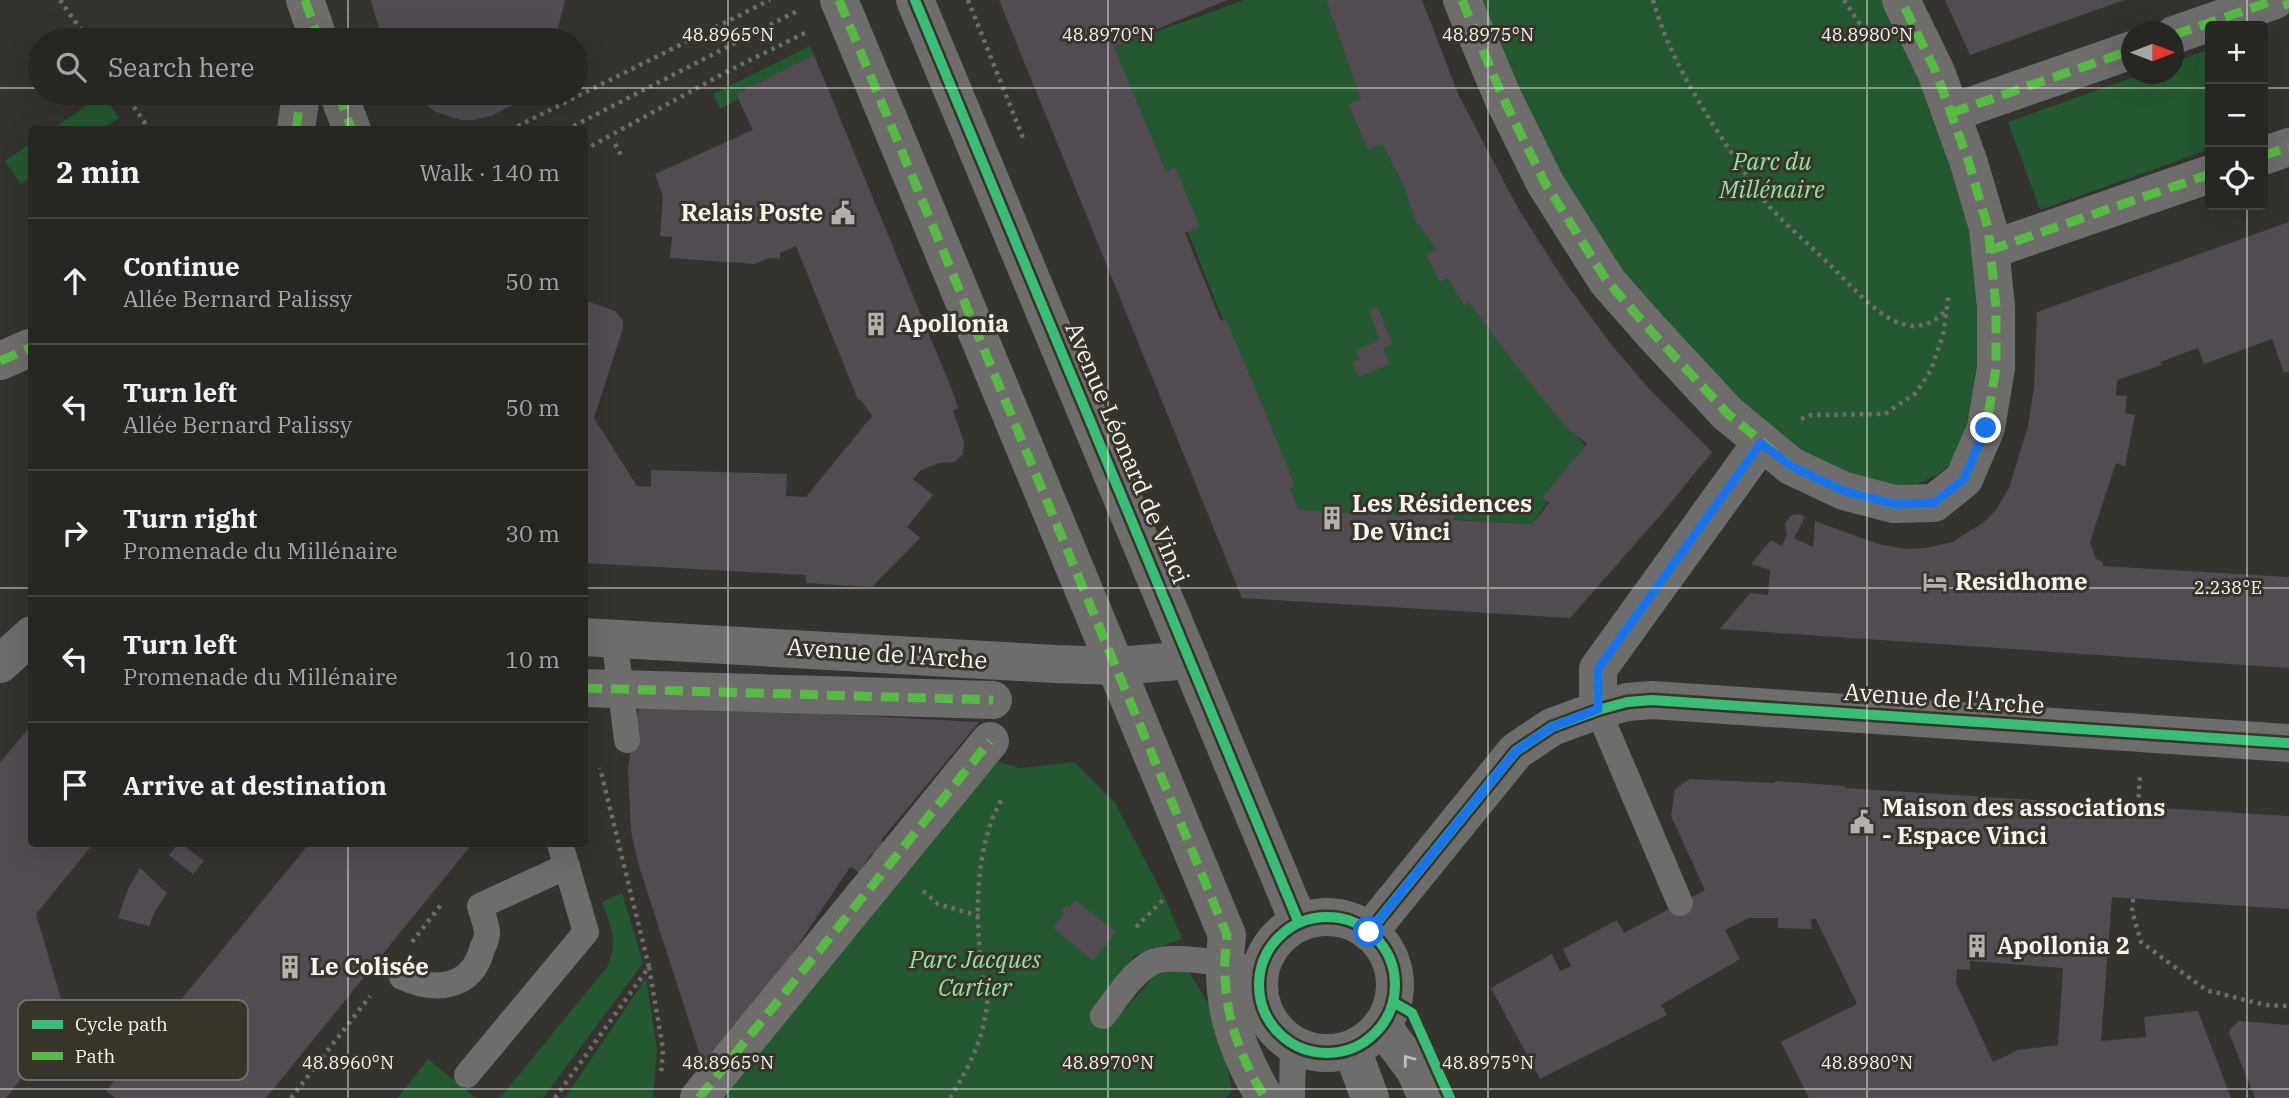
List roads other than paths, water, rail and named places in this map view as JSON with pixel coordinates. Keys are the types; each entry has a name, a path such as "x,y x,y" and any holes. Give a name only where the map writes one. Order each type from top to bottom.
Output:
{"street":[{"path":"305,0 315,28"},
{"name":"Avenue Léonard de Vinci","path":"915,0 1299,923"},
{"path":"1462,0 1503,98 1545,183 1608,281 1727,413 1791,466 1844,491 1894,504 1934,503 1964,479 1986,428 1996,368 1996,307 1985,217 1969,163 1936,72 1901,0"},
{"path":"2184,32 2275,0"},
{"path":"2286,0 2289,8"},
{"path":"822,4 1117,666 1227,935 1223,964 1225,994 1235,1039 1265,1098"},
{"path":"1951,113 2121,54"},
{"path":"297,126 299,105"},
{"path":"343,105 350,126"},
{"path":"2268,154 2289,147"},
{"path":"1990,250 2205,176"},
{"path":"0,361 28,349"},
{"path":"1598,709 1598,669 1761,443"},
{"name":"Avenue de l'Arche","path":"599,637 1055,664 1117,666 1190,660"},
{"path":"0,664 28,639"},
{"name":"Avenue de l'Arche","path":"602,689 993,700"},
{"name":"Avenue de l'Arche","path":"1369,932 1516,751 1552,727 1598,709 1627,702 1651,700 2289,743"},
{"path":"699,1098 990,741"},
{"path":"1323,917 1353,923 1369,932 1386,951 1395,976 1393,1002 1382,1026 1368,1040 1352,1049 1332,1054 1311,1052 1293,1044 1276,1031 1264,1012 1259,992 1260,970 1269,951 1282,935 1299,923 1323,917"},
{"path":"1382,1026 1415,1070 1427,1098"},
{"path":"1352,1049 1370,1098"}],"lane":[{"path":"599,637 602,689 627,740"},
{"path":"1598,709 1680,903"},
{"path":"402,977 418,984 434,986 452,983 471,974 481,956 486,933 480,906 564,855 586,932 467,1075"},
{"path":"1103,1016 1137,973 1153,961 1194,959 1260,970"},
{"path":"1292,1098 1293,1044"}],"place":[{"name":"Relais Poste","path":"843,213"},
{"name":"Apollonia","path":"876,324"},
{"name":"Les Résidences De Vinci","path":"1332,518"},
{"name":"Residhome","path":"1935,582"},
{"name":"Maison des associations - Espace Vinci","path":"1862,822"},
{"name":"Apollonia 2","path":"1977,946"},
{"name":"Le Colisée","path":"290,967"}],"park label":[{"name":"Parc du Millénaire","path":"1772,176"},
{"name":"Parc Jacques Cartier","path":"975,974"}]}
